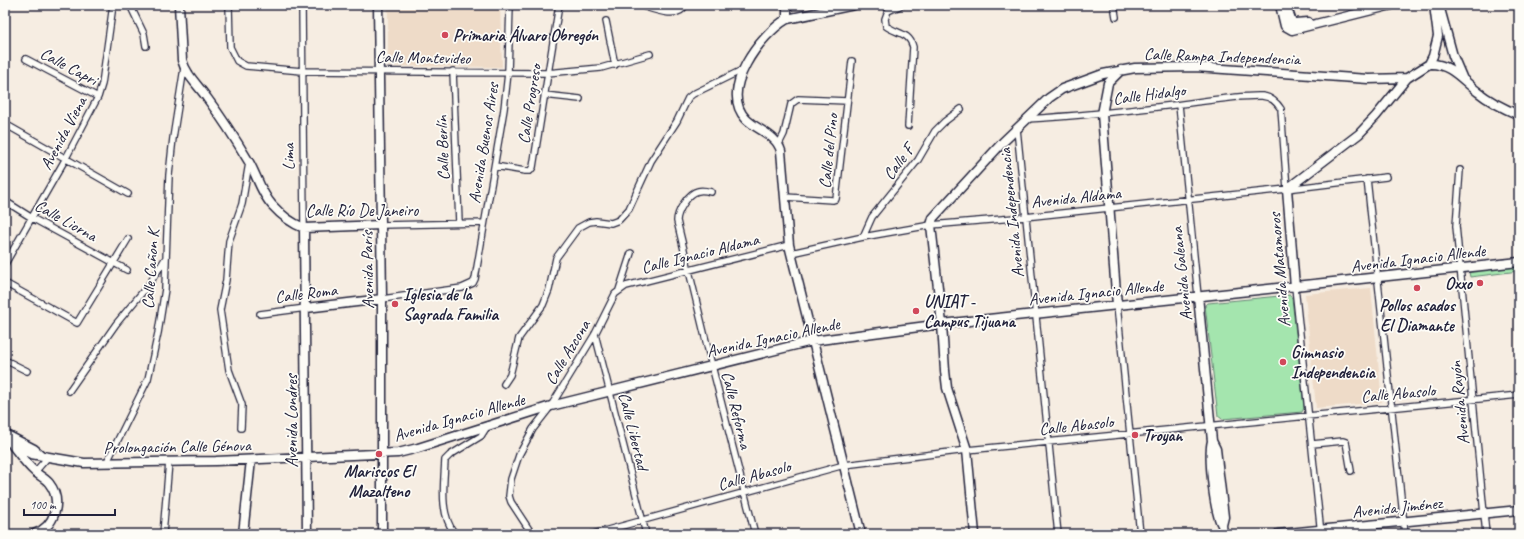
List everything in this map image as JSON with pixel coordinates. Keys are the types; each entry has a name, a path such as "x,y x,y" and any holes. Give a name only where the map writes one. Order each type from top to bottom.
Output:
{"main road":[{"path":"179,5 184,68"},
{"name":"Avenida París","path":"378,5 382,299 382,534"},
{"path":"786,5 787,19"},
{"path":"854,5 787,19 768,33 758,45 745,68 738,86 737,95 742,112 746,119 772,136 779,144 782,158 784,197 790,249 861,534"},
{"path":"1280,5 1290,29 1295,30 1317,22 1392,5"},
{"path":"1286,5 1288,24"},
{"path":"1429,64 1433,56 1438,36 1434,5"},
{"path":"1439,5 1453,56 1462,78"},
{"path":"1287,190 1363,130 1407,78 1429,64 1439,63 1462,78 1479,93 1506,110 1519,115"},
{"name":"Calle Rampa Independencia","path":"931,225 933,218 1026,119 1057,92 1102,74 1121,69 1147,67 1209,67 1368,79 1407,78"},
{"name":"Calle Río De Janeiro","path":"184,68 208,98 249,163 265,195 292,224 304,228 381,225"},
{"path":"1117,305 1108,208 1102,114 1108,83 1121,69"},
{"name":"Avenida Matamoros","path":"1287,190 1295,287"},
{"path":"931,225 942,324 947,387 967,450 975,534"},
{"name":"Lima","path":"304,228 306,308"},
{"name":"Avenida Ignacio Allende","path":"306,458 409,451 551,406 812,340 942,324 1519,262"},
{"name":"Avenida Galeana","path":"1198,296 1211,425 1212,441 1210,450 1217,518 1222,525 1223,534"},
{"name":"Calle Roma","path":"306,308 382,299"},
{"name":"Avenida Londres","path":"306,308 306,534"},
{"path":"5,434 45,456"},
{"path":"8,442 35,472 48,482 52,488 56,509 53,519 48,527 34,534"},
{"name":"Prolongación Calle Génova","path":"8,442 31,454 84,463 306,458"},
{"path":"244,534 251,460"},
{"name":"Avenida Jiménez","path":"1278,534 1321,532 1403,521 1519,510"}],"street":[{"name":"Avenida Viena","path":"5,264 66,158 98,97 102,84 113,5"},
{"path":"130,5 144,34 146,46"},
{"name":"Calle Montevideo","path":"229,5 229,37 234,57 240,64 246,66 302,70 547,73 590,70 615,65 650,54"},
{"name":"Lima","path":"302,5 304,228"},
{"name":"Avenida Buenos Aires","path":"473,283 495,166 508,73 510,5"},
{"name":"Calle Progreso","path":"495,166 525,170 532,169 559,5"},
{"path":"639,5 670,13 680,11 685,5"},
{"path":"902,5 888,11 885,19 886,26 904,33 912,42 913,47 908,126"},
{"path":"1114,5 1116,17"},
{"path":"606,21 615,65"},
{"name":"Calle Capri","path":"26,59 98,97"},
{"path":"779,144 784,134 791,104 794,100 847,101 852,61"},
{"name":"Calle Cañon K","path":"107,462 148,379 163,308 173,138 184,68"},
{"path":"504,384 510,375 519,338 543,305 549,290 556,258 578,228 596,220 611,223 618,220 629,209 651,161 677,121 688,98 693,94 745,68"},
{"name":"Calle Berlín","path":"453,71 459,223"},
{"path":"544,95 580,99"},
{"name":"Calle Hidalgo","path":"1026,119 1102,114 1261,96 1275,101"},
{"name":"Calle del Pino","path":"784,197 836,199 847,101"},
{"name":"Avenida Matamoros","path":"1275,101 1281,109 1287,190"},
{"name":"Avenida Galeana","path":"1179,105 1198,296"},
{"name":"Calle F","path":"863,237 872,217 918,160 935,131 944,122 962,109"},
{"path":"5,124 128,194"},
{"name":"Avenida Independencia","path":"1017,129 1058,534"},
{"path":"241,428 242,405 229,370 220,310 226,280 229,241 242,204 249,163"},
{"name":"Avenida Rayón","path":"1460,170 1456,226 1486,534"},
{"name":"Avenida Aldama","path":"790,249 931,225 1025,217 1287,190 1386,177"},
{"path":"1367,179 1404,534"},
{"name":"Calle Reforma","path":"711,192 700,191 693,194 677,216 688,270 755,534"},
{"name":"Calle Liorna","path":"5,202 127,270"},
{"name":"Calle Río De Janeiro","path":"381,225 484,223"},
{"path":"5,283 77,323 128,239"},
{"name":"Calle Ignacio Aldama","path":"619,290 688,270 790,249"},
{"name":"Calle Azcona","path":"532,534 511,502 509,490 519,455 525,442 551,406 595,334 615,294 619,290 631,253"},
{"path":"69,391 116,324 150,283 165,259"},
{"name":"Calle Roma","path":"382,299 462,288 473,283"},
{"name":"Avenida Matamoros","path":"1295,287 1321,532"},
{"path":"1117,305 1140,534"},
{"name":"Calle Roma","path":"260,314 306,308"},
{"name":"Calle Libertad","path":"595,334 646,534"},
{"path":"5,360 27,371"},
{"name":"Calle Abasolo","path":"593,534 844,465 967,450 1519,395"},
{"path":"455,534 449,526 444,502 446,460 450,455 477,440 489,425"},
{"path":"1312,444 1346,442 1351,472"},
{"path":"35,472 45,456"},
{"path":"164,534 169,462"}],"shaded area":[{"name":"Primaria Álvaro Obregón","path":"388,5 500,5 502,67 388,66"},
{"path":"1371,288 1382,402 1316,408 1305,294"}],"green space":[{"path":"1519,266 1519,271 1470,277 1469,272"},
{"path":"1290,295 1292,298 1304,408 1302,412 1222,419 1218,416 1205,305 1208,303"}],"place":[{"name":"Primaria Álvaro Obregón","path":"445,35"},
{"name":"Oxxo","path":"1480,283"},
{"name":"Pollos asados El Diamante","path":"1417,288"},
{"name":"Iglesia de la Sagrada Familia","path":"395,304"},
{"name":"UNIAT - Campus Tijuana","path":"916,311"},
{"name":"Gimnasio Independencia","path":"1283,362"},
{"name":"Troyan","path":"1135,435"},
{"name":"Mariscos El Mazalteno","path":"379,454"}]}
